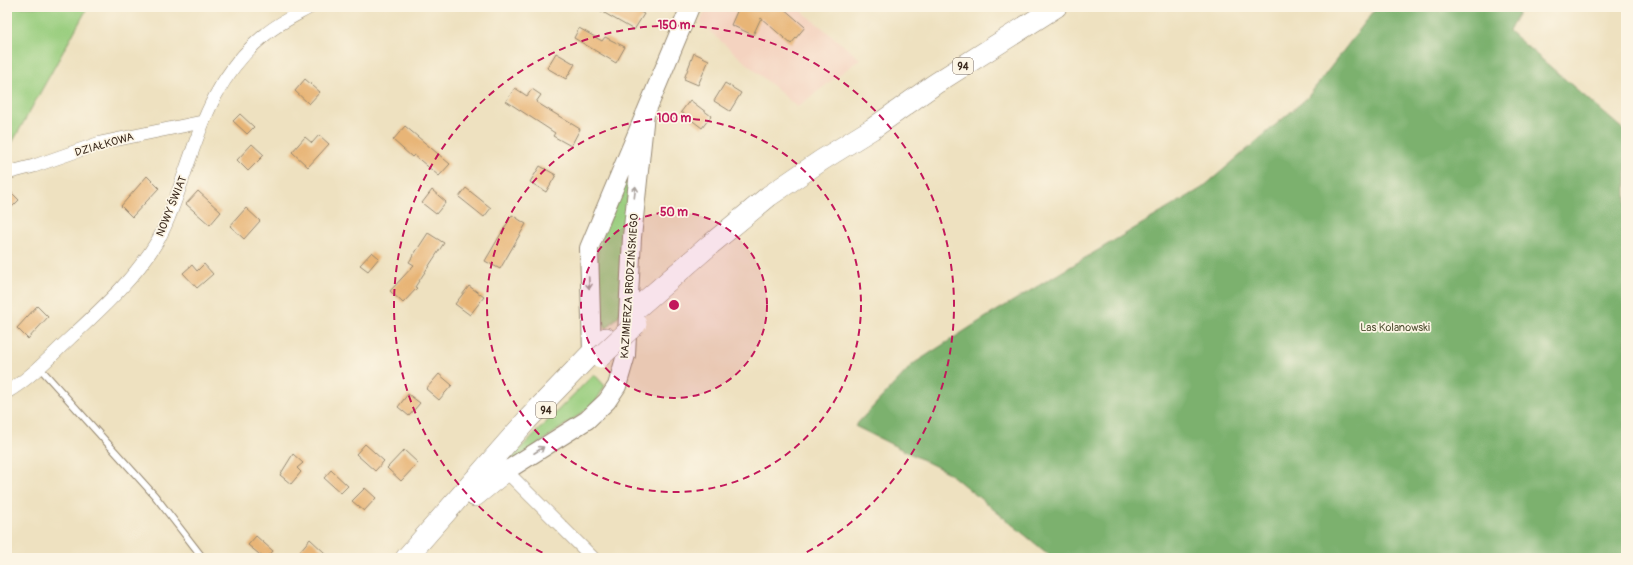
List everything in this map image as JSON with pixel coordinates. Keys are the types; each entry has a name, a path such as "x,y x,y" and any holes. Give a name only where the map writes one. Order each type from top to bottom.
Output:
{"main road":[{"name":"KAZIMIERZA BRODZIŃSKIEGO","path":"599,349 591,306 588,259 589,248 690,7"},
{"name":"94","path":"499,467 599,349 636,316 729,244 872,129 935,84 1056,7"},
{"name":"KAZIMIERZA BRODZIŃSKIEGO","path":"499,467 597,411 607,401 619,380 626,355 632,230 645,114"},
{"path":"406,558 484,487 499,467"}],"street":[{"name":"NOWY ŚWIAT","path":"7,392 39,368 109,302 148,255 158,239 172,209 202,122 217,91 250,49 267,33 310,7"},
{"name":"DZIAŁKOWA","path":"7,173 34,166 100,143 202,122"},
{"path":"499,467 593,558"}],"lane":[{"path":"39,368 155,496 202,558"}],"shaded area":[{"path":"707,7 797,7 860,59 797,107 700,23"}],"green space":[{"path":"7,7 88,7 7,152"},
{"name":"Las Kolanowski","path":"1377,7 1522,7 1509,31 1626,132 1626,558 1053,558 949,473 855,426 913,364 983,319 1202,188 1307,98"},
{"path":"632,162 621,260 622,312 607,328 603,325 599,312 597,271 598,249"},
{"path":"594,374 605,386 596,401 582,413 494,475"}],"building":[{"path":"594,7 631,7 644,14 634,30"},
{"path":"739,7 782,7 805,27 791,44 761,18 753,35 731,25"},
{"path":"579,28 602,41 605,37 625,47 616,63 574,38"},
{"path":"556,53 575,64 566,79 547,68"},
{"path":"694,53 709,60 698,85 684,79"},
{"path":"305,79 320,92 309,104 295,91"},
{"path":"725,83 741,93 730,111 714,101"},
{"path":"515,88 527,96 532,89 541,95 536,102 580,129 571,146 553,136 555,133 506,101"},
{"path":"690,100 711,116 702,128 681,112"},
{"path":"240,114 254,127 247,134 233,121"},
{"path":"405,126 450,164 439,176 414,155 412,157 393,140"},
{"path":"319,135 329,144 308,167 292,152 305,137 312,143"},
{"path":"252,144 264,155 248,171 237,160"},
{"path":"540,166 556,175 546,192 530,182"},
{"path":"147,176 159,188 132,217 121,206"},
{"path":"7,188 19,200 7,212"},
{"path":"466,188 491,208 484,217 459,197"},
{"path":"432,190 446,202 436,214 422,203"},
{"path":"198,191 221,212 210,225 186,204"},
{"path":"246,208 260,221 244,239 230,226"},
{"path":"512,215 526,224 500,269 485,261"},
{"path":"428,233 444,243 415,287 417,288 403,303 390,291 414,265 409,262"},
{"path":"372,252 379,258 368,271 360,265"},
{"path":"204,264 213,274 197,288 183,273 192,265 197,271"},
{"path":"469,286 484,297 470,315 455,304"},
{"path":"37,306 48,317 28,339 17,328"},
{"path":"439,374 452,385 439,400 426,389"},
{"path":"408,394 420,403 409,416 398,407"},
{"path":"365,444 384,461 375,471 356,454"},
{"path":"404,450 418,463 401,481 387,468"},
{"path":"293,454 303,463 297,468 301,472 291,484 280,475"},
{"path":"331,470 348,486 341,493 324,478"},
{"path":"365,488 376,498 364,511 352,501"},
{"path":"256,536 273,551 267,558 264,558 248,545"},
{"path":"310,539 325,553 320,558 307,558 300,551"}]}
